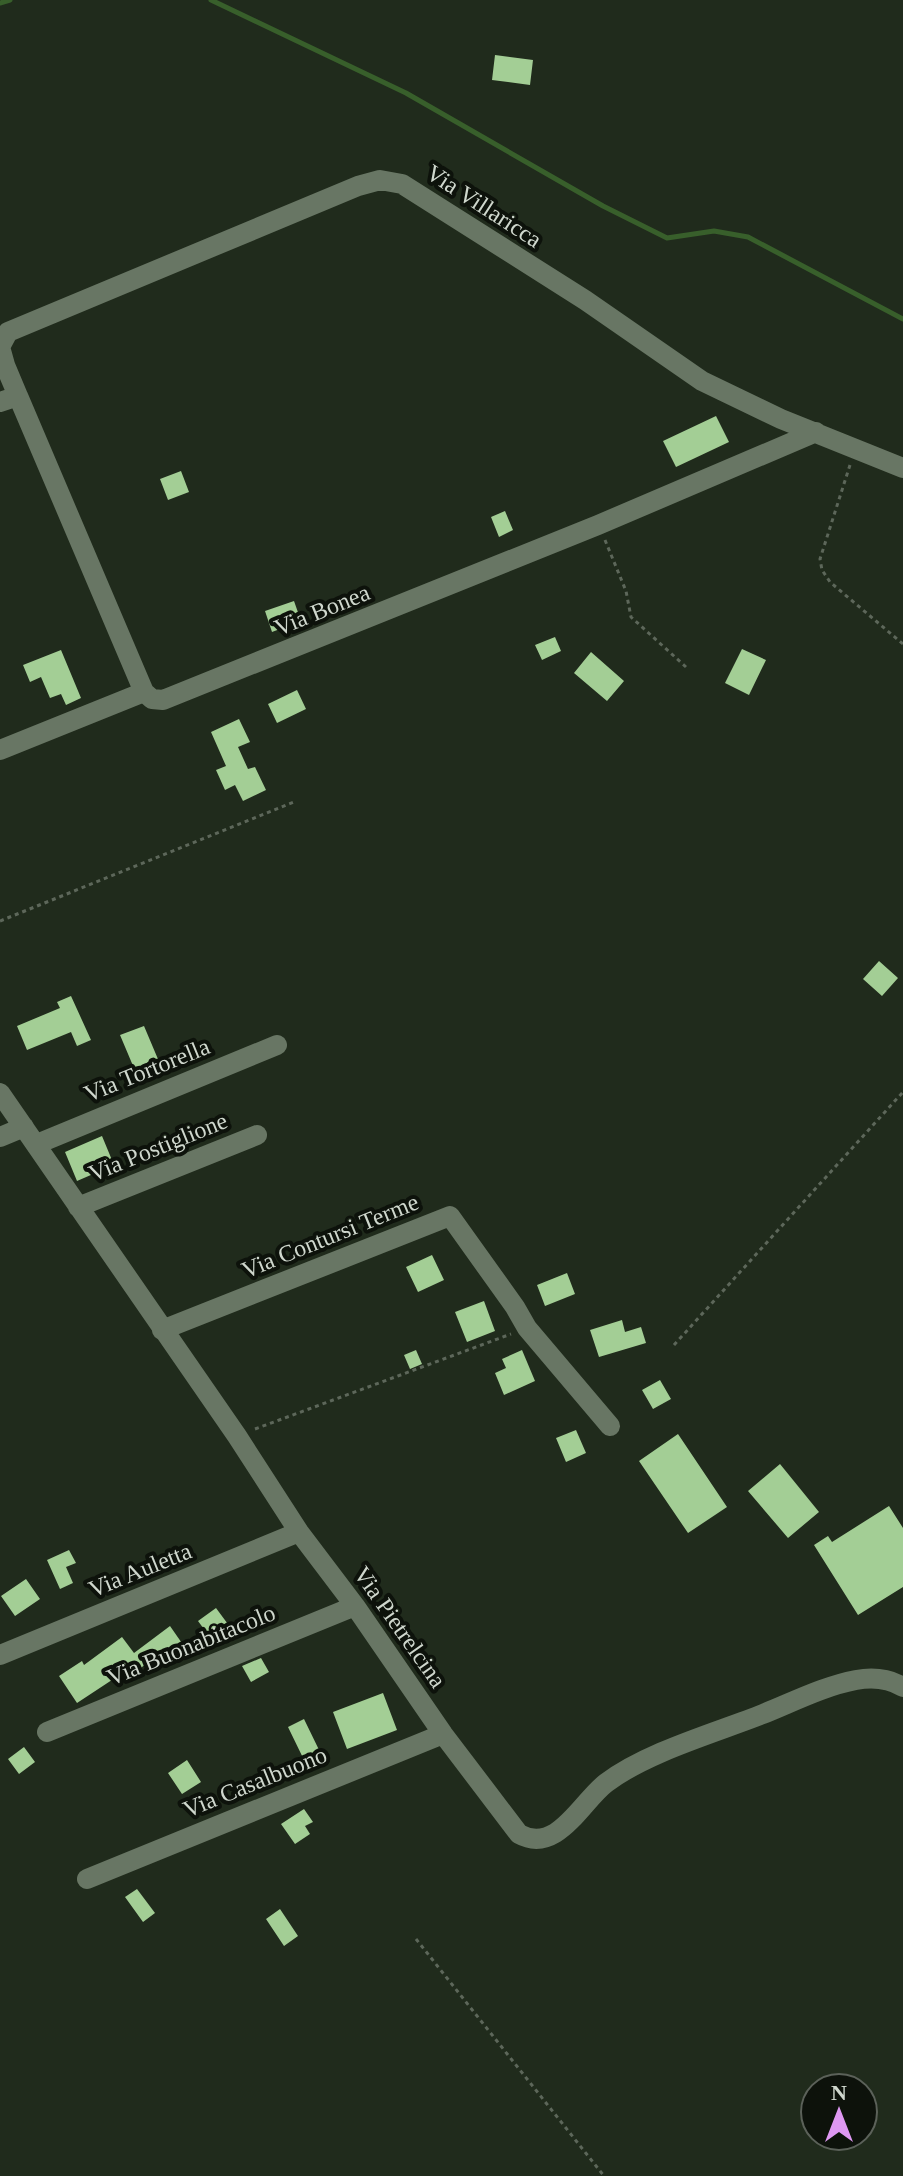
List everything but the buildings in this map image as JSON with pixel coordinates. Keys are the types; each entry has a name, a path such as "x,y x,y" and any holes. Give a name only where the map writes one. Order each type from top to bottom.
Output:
{"street":[{"name":"Via Villaricca","path":"9,399 0,347 8,332 358,186 388,180 402,184 585,300 702,381 759,409 903,468"},
{"path":"0,750 144,692 9,399"},
{"name":"Via Bonea","path":"144,692 156,700 173,699 816,432"},
{"name":"Via Tortorella","path":"0,1137 30,1135 277,1045"},
{"name":"Via Pietrelcina","path":"0,1093 237,1436 299,1532 355,1606 443,1734 512,1826 527,1838 539,1839 561,1829 599,1789 642,1762 846,1682 879,1678 903,1687"},
{"name":"Via Postiglione","path":"78,1207 257,1135"},
{"name":"Via Contursi Terme","path":"162,1330 450,1216 527,1328 610,1426"},
{"name":"Via Auletta","path":"0,1655 299,1532"},
{"name":"Via Buonabitacolo","path":"47,1732 355,1606"},
{"name":"Via Casalbuono","path":"87,1879 443,1734"}],"path":[{"path":"855,449 820,559 822,570 830,582 903,644"},
{"path":"598,525 626,591 631,617 686,667"},
{"path":"0,921 294,802"},
{"path":"674,1345 903,1092"},
{"path":"237,1436 527,1328"},
{"path":"416,1939 604,2176"}],"waterway":[{"path":"0,3 10,0"},
{"path":"211,0 406,93 603,206 667,238 714,231 748,237 903,319"}]}
